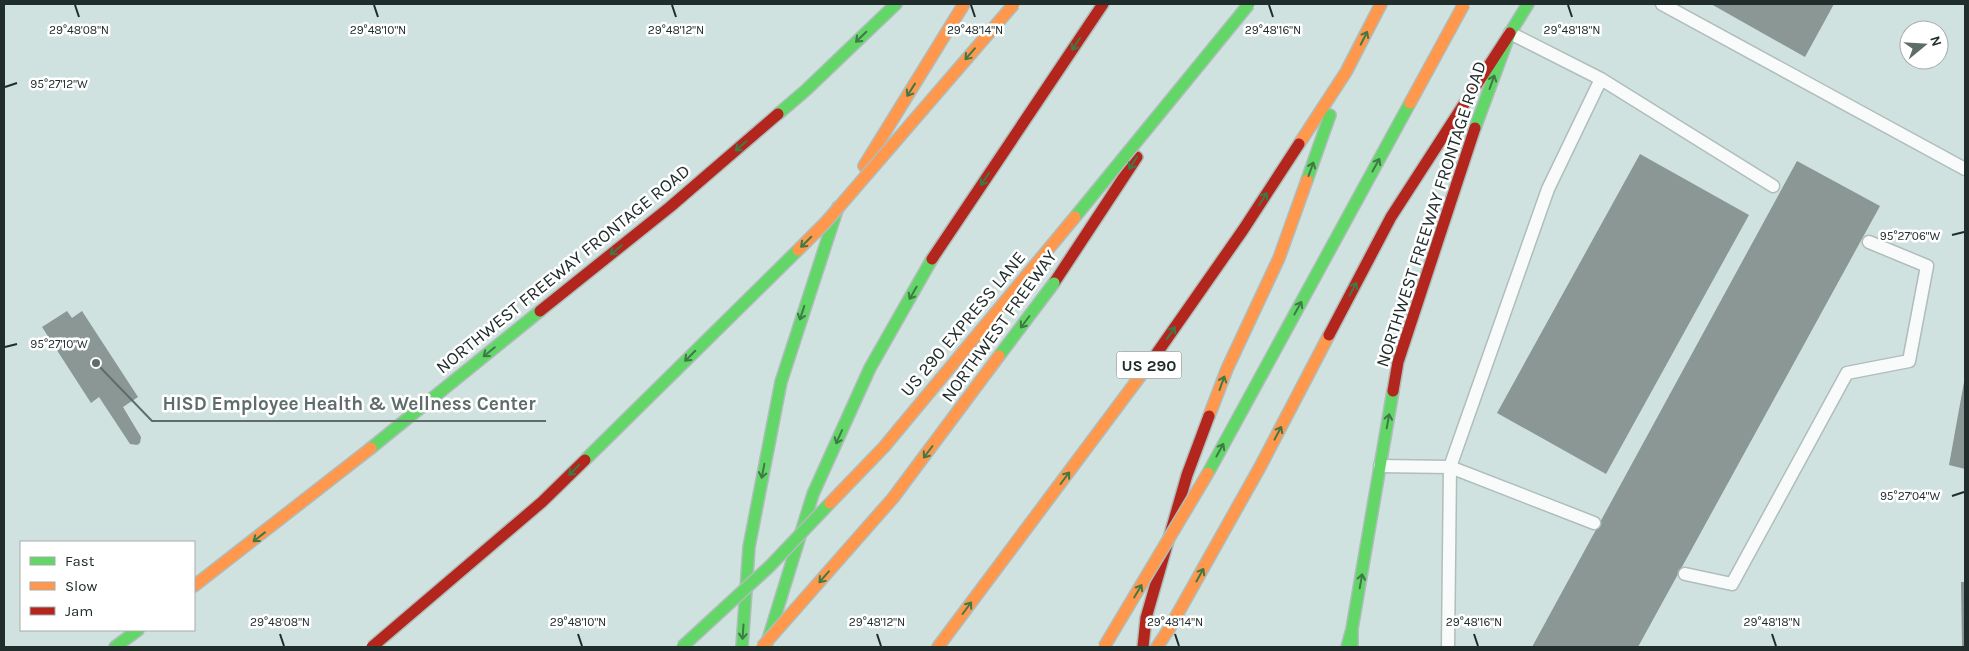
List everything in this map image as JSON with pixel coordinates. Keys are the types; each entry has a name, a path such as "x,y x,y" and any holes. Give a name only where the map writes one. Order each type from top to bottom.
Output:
{"main road":[{"name":"NORTHWEST FREEWAY FRONTAGE ROAD","path":"195,585 297,507 670,207 805,91 896,4"},
{"path":"742,647 749,547 781,382 834,215 964,4"},
{"path":"372,647 542,502 826,222 1014,4"},
{"path":"764,647 813,494 870,368 937,251 1103,4"},
{"name":"NORTHWEST FREEWAY","path":"764,647 894,498 1054,283 1208,49 1234,4"},
{"name":"US 290 EXPRESS LANE","path":"682,647 770,566 884,447 1204,61 1249,4"},
{"name":"US 290","path":"938,647 1142,376 1243,230 1346,72 1381,4"},
{"path":"1104,647 1192,502 1464,4"},
{"name":"NORTHWEST FREEWAY FRONTAGE ROAD","path":"1352,647 1352,629 1398,362 1462,164 1510,33 1528,4"},
{"path":"1157,647 1260,467 1391,217 1510,33"},
{"path":"1143,647 1146,618 1187,475 1227,369 1279,258 1346,72"},
{"path":"1347,647 1352,629"},
{"path":"115,647 137,631"}],"lane":[{"path":"1662,4 1965,169"},
{"path":"1510,33 1601,79 1773,186"},
{"path":"1448,647 1450,467 1548,189 1601,79"},
{"path":"1685,574 1732,584 1847,373 1909,361 1927,266 1869,242"},
{"path":"1380,466 1450,467 1594,523"}],"building":[{"path":"1711,4 1834,4 1805,57"},
{"path":"1640,154 1749,215 1606,474 1497,413"},
{"path":"1797,161 1880,206 1638,647 1532,647"},
{"path":"67,311 72,318 82,311 138,397 123,407 141,437 140,443 137,445 130,444 99,397 91,403 42,327"},
{"path":"1965,382 1965,469 1949,465"},
{"path":"1961,582 1965,582 1965,647 1962,647"}],"traffic: fast":[{"path":"778,114 805,91 896,4"},
{"path":"1075,217 1249,4"},
{"path":"1475,128 1510,33 1528,4"},
{"path":"1208,473 1410,103"},
{"path":"1307,180 1330,115"},
{"path":"742,647 749,547 781,382 838,207"},
{"path":"585,460 798,250"},
{"path":"766,646 813,494 870,368 932,259"},
{"path":"999,356 1054,283"},
{"path":"371,448 540,311"},
{"path":"1352,647 1352,629 1393,391"},
{"path":"682,647 770,566 830,503"},
{"path":"1347,647 1352,629"},
{"path":"115,647 137,631"}],"traffic: slow":[{"path":"864,166 964,4"},
{"path":"798,250 826,222 1014,4"},
{"path":"1299,144 1346,72 1381,4"},
{"path":"1410,103 1464,4"},
{"path":"1209,416 1227,369 1279,258 1307,180"},
{"path":"830,503 884,447 1075,217"},
{"path":"1157,647 1260,467 1329,335"},
{"path":"762,647 893,498 999,356"},
{"path":"938,647 1150,363"},
{"path":"195,585 371,448"},
{"path":"1104,647 1208,473"}],"traffic: jam":[{"path":"932,259 1103,4"},
{"path":"1329,335 1391,217 1510,33"},
{"path":"540,311 670,207 778,114"},
{"path":"1393,391 1398,362 1475,128"},
{"path":"1150,363 1243,230 1299,144"},
{"path":"1054,283 1137,157"},
{"path":"1143,647 1146,618 1187,475 1209,416"},
{"path":"372,647 542,502 585,460"}],"place":[{"name":"HISD Employee Health & Wellness Center","path":"96,363"}]}
